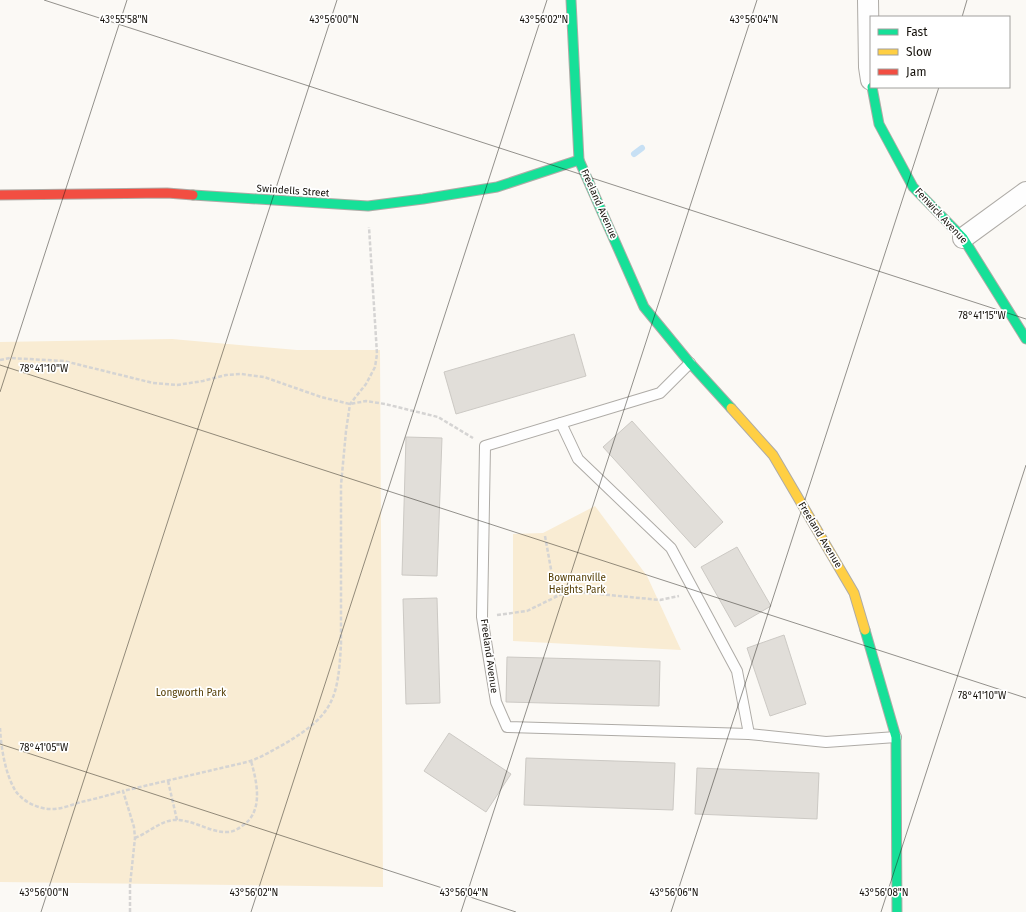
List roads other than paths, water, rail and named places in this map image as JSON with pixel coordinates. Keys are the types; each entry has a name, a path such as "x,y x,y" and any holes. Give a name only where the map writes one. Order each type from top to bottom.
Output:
{"street":[{"name":"Freeland Avenue","path":"571,0 580,160 644,307 690,363 773,455 854,593 896,737 898,912"},
{"path":"868,0 870,74"},
{"name":"Fenwick Avenue","path":"872,88 879,124 913,187 963,238 1026,339"},
{"name":"Swindells Street","path":"0,195 167,193 368,206 497,187 580,160"},
{"path":"963,238 1026,192"}],"lane":[{"path":"690,363 660,393 561,422 578,459 671,548 736,671 749,734"},
{"name":"Freeland Avenue","path":"561,422 485,446 482,617 496,702 507,726 749,734 826,742 896,737"}],"waterway":[{"path":"634,154 642,148"}],"park label":[{"name":"Bowmanville Heights Park","path":"577,584"},
{"name":"Longworth Park","path":"191,693"}]}
